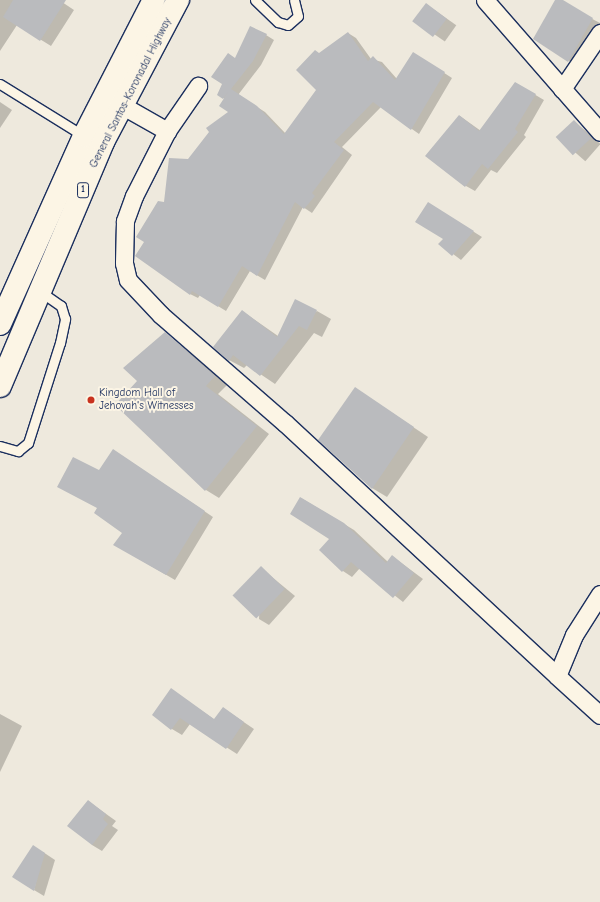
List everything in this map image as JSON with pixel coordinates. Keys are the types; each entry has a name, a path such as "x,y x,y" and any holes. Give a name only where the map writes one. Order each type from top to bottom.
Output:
{"highway":[{"name":"General Santos-Koronadal Highway","path":"0,324 84,136 154,0"},
{"name":"General Santos-Koronadal Highway","path":"0,386 41,292 103,142 178,0"}],"street":[{"path":"485,0 600,132"},
{"path":"562,89 600,33"},
{"path":"198,86 167,131 134,196 125,221 124,263 128,280 161,315 285,423 600,715"},
{"path":"123,106 167,131"},
{"path":"557,676 574,635 600,594"}],"lane":[{"path":"255,0 278,22 288,25 298,16 294,0"},
{"path":"0,84 84,136"},
{"path":"0,446 18,451 28,444 60,343 65,319 61,306 41,292"}],"building":[{"path":"13,0 66,0 40,41 3,17"},
{"path":"555,0 563,0 593,18 568,62 533,39"},
{"path":"426,3 447,19 433,37 412,21"},
{"path":"250,26 267,34 253,61 231,89 257,106 284,134 316,90 296,70 315,50 319,53 348,32 368,61 373,56 395,80 413,52 445,72 411,130 373,102 334,142 344,150 312,193 315,196 304,209 295,202 257,276 242,266 218,307 192,291 190,295 135,256 144,242 136,237 158,201 164,202 169,158 188,159 209,132 206,128 228,112 219,106 228,92 223,99 217,95 222,84 211,77 228,53 235,58"},
{"path":"515,82 536,94 515,129 518,132 488,169 482,164 465,187 425,156 459,115 479,131"},
{"path":"574,120 591,138 573,155 556,137"},
{"path":"428,202 474,231 452,256 438,244 443,239 415,222"},
{"path":"295,299 317,310 307,330 299,326 260,376 233,355 229,361 213,347 242,310 277,337"},
{"path":"165,332 215,376 206,386 257,426 205,491 115,405 137,381 123,368"},
{"path":"355,387 414,427 372,489 318,440"},
{"path":"113,449 205,511 166,575 113,545 122,533 94,513 97,508 57,487 73,457 99,470"},
{"path":"300,497 344,523 386,563 392,555 414,573 393,598 351,562 342,572 319,550 329,539 290,514"},
{"path":"261,566 285,589 256,618 233,595"},
{"path":"171,688 214,719 223,707 244,722 226,749 180,718 171,730 152,715"},
{"path":"88,800 106,814 103,819 108,824 92,845 67,826"},
{"path":"33,845 45,853 34,891 12,877"}],"place":[{"name":"Kingdom Hall of Jehovah's Witnesses","path":"91,400"}]}
